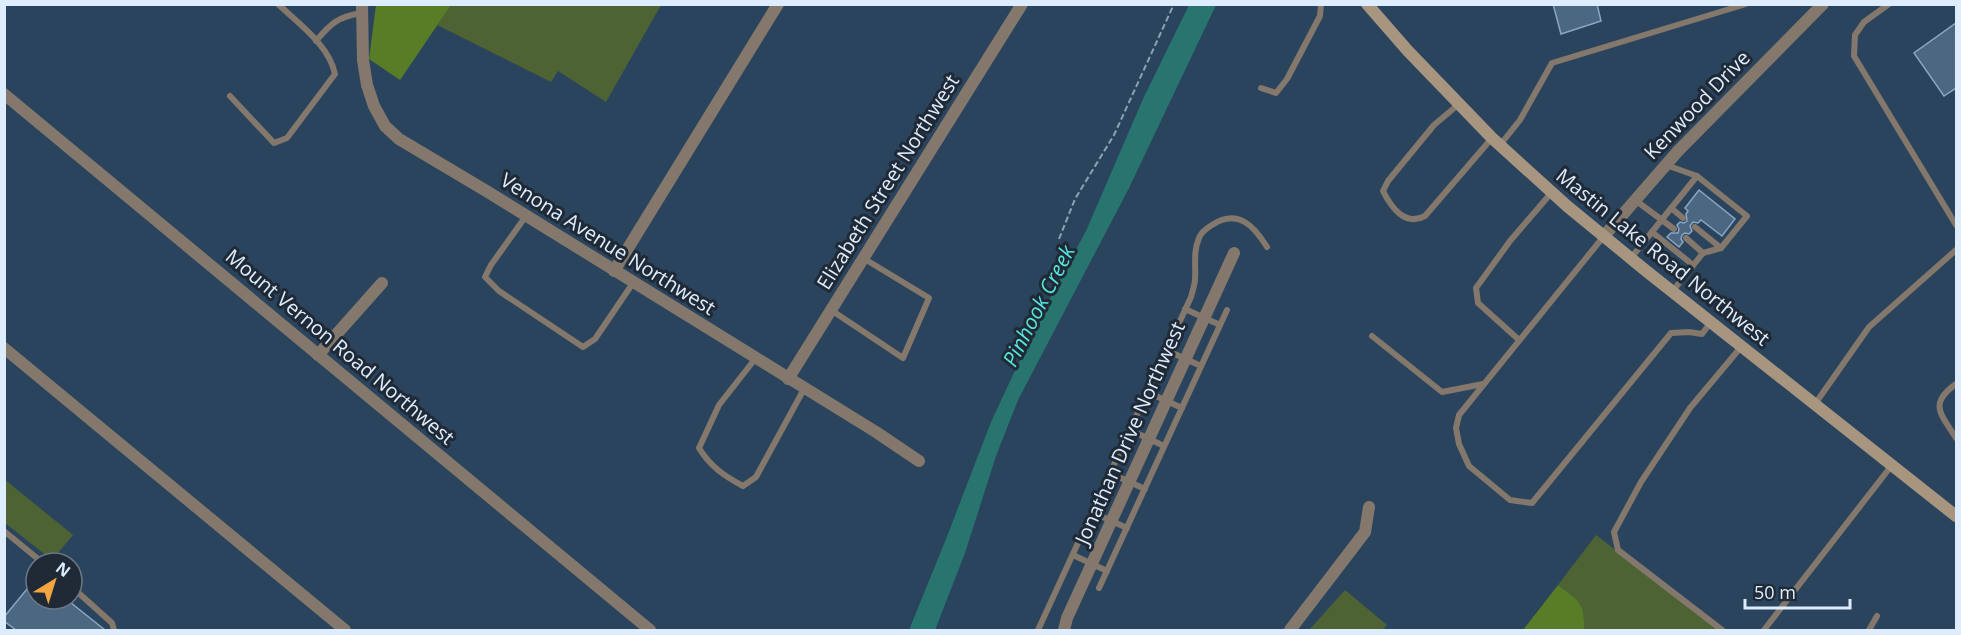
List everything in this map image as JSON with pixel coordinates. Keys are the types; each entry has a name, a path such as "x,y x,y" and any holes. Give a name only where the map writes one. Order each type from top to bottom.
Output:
{"street":[{"path":"614,271 778,4"},
{"name":"Elizabeth Street Northwest","path":"788,379 1022,4"},
{"name":"Mastin Lake Road Northwest","path":"1367,4 1459,104 1552,192 1672,292 1956,516"},
{"name":"Kenwood Drive","path":"1604,236 1666,165 1819,6"},
{"name":"Venona Avenue Northwest","path":"361,9 363,60 367,85 374,106 386,126 399,140 876,432 919,461"},
{"name":"Mount Vernon Road Northwest","path":"4,94 650,630"},
{"name":"Jonathan Drive Northwest","path":"1064,630 1067,618 1234,253"},
{"path":"318,355 382,283"},
{"path":"4,348 345,630"},
{"path":"1290,630 1365,532 1369,507"}],"lane":[{"path":"230,96 274,143 287,138 336,74 333,60 278,4"},
{"path":"1261,88 1276,93 1287,79 1320,16 1321,4"},
{"path":"1459,104 1434,125 1388,181 1383,191 1390,204 1407,219 1416,221 1425,216 1496,141 1520,120 1552,63 1746,4"},
{"path":"1889,4 1864,21 1855,35 1854,56 1956,225"},
{"path":"316,41 329,26 343,16 361,9"},
{"path":"1666,165 1696,176 1747,216 1721,248 1703,253 1672,292"},
{"path":"1630,258 1696,176"},
{"path":"1518,339 1478,303 1476,288 1510,241 1552,192"},
{"path":"1635,200 1674,229"},
{"path":"1671,208 1683,218"},
{"path":"526,216 490,266 485,277 499,291 583,347 595,339 633,283"},
{"path":"1038,630 1185,309 1195,281 1195,256 1199,237 1206,228 1219,220 1232,218 1248,223 1260,235 1267,247"},
{"path":"1695,227 1721,248"},
{"path":"1652,232 1693,265"},
{"path":"1604,236 1518,339 1459,415 1456,428 1459,444 1469,466 1510,500 1532,504 1671,333 1702,334 1711,322"},
{"path":"1686,238 1703,253"},
{"path":"1815,404 1869,327 1956,250"},
{"path":"831,310 903,358 929,298 863,258"},
{"path":"1185,309 1220,325"},
{"path":"1100,588 1227,310"},
{"path":"1372,336 1442,392 1483,384"},
{"path":"1722,630 1618,550 1614,532 1641,482 1690,408 1742,346"},
{"path":"1166,351 1201,366"},
{"path":"755,359 719,405 699,448 707,461 723,475 743,486 756,477 804,389"},
{"path":"1956,384 1944,393 1940,401 1939,412 1956,438"},
{"path":"1147,392 1182,408"},
{"path":"1130,430 1164,446"},
{"path":"1764,630 1892,465"},
{"path":"1110,473 1145,489"},
{"path":"1092,513 1126,528"},
{"path":"4,531 28,551"},
{"path":"1073,555 1107,571"},
{"path":"84,598 112,624 114,630"},
{"path":"1869,630 1877,616"}],"path":[{"path":"1059,239 1075,199 1114,135 1174,4"}],"shaded area":[{"path":"451,5 661,5 606,102 558,71 551,82 437,25"},
{"path":"1189,5 1216,5 1128,190 1018,400 996,456 965,553 935,630 909,630 991,422 1043,311 1086,231 1143,99"},
{"path":"4,479 73,535 60,551 41,551 5,523"},
{"path":"1596,535 1720,630 1584,630 1582,608 1558,585"},
{"path":"1345,590 1387,625 1382,630 1309,630"}],"green space":[{"path":"376,5 451,5 400,80 369,59"},
{"path":"1558,585 1582,608 1584,630 1523,630"}],"building":[{"path":"1553,4 1597,4 1601,21 1561,34"},
{"path":"1956,23 1956,88 1944,96 1914,53"},
{"path":"1699,190 1735,219 1722,236 1701,220 1698,223 1693,222 1690,226 1692,231 1682,235 1683,242 1679,247 1667,237 1671,233 1678,233 1677,225 1687,221 1688,211 1685,208"},
{"path":"24,593 24,611 81,611 105,630 16,630 4,621 4,617"}],"water label":[{"name":"Pinhook Creek","path":"1039,306"}]}
